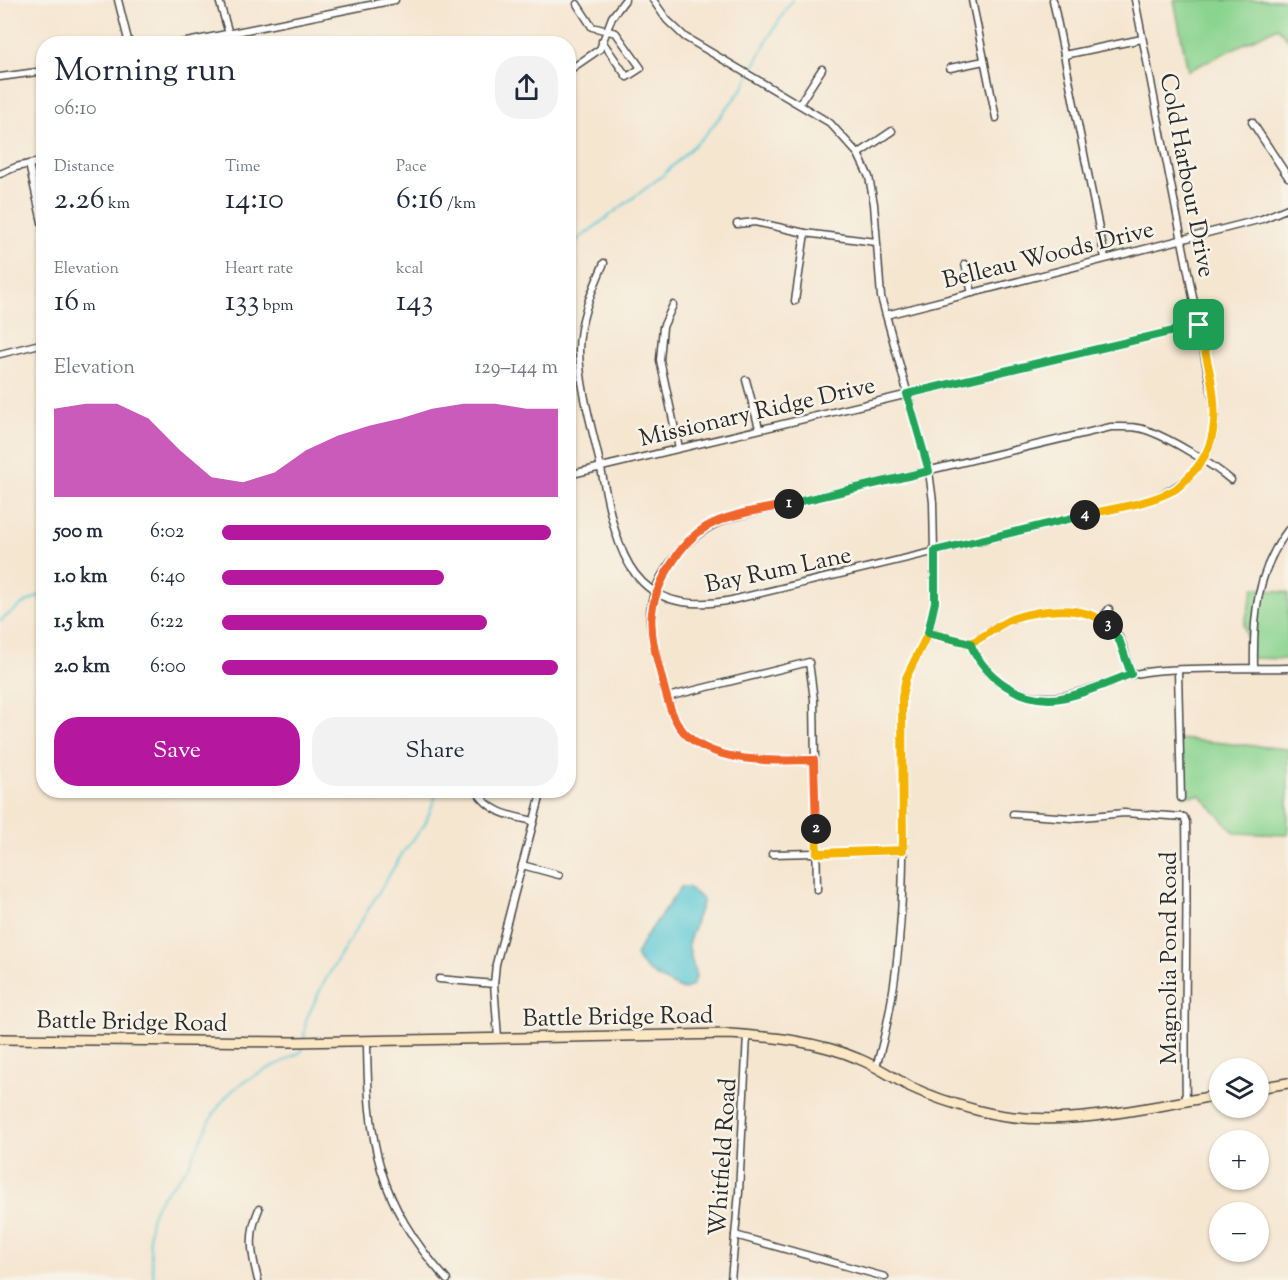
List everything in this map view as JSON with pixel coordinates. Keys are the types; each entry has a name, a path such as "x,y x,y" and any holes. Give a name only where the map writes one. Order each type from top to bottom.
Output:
{"street":[{"path":"118,0 127,36"},
{"path":"219,0 231,36"},
{"path":"216,36 395,0"},
{"path":"576,65 600,49 616,10 626,0"},
{"path":"653,0 667,20 684,37 800,103 830,123 858,154 872,189 879,285 929,471 935,551 935,602 928,633 906,678 902,697 903,850 896,951 885,1037 876,1067"},
{"path":"972,0 996,118"},
{"path":"1053,0 1105,258"},
{"name":"Cold Harbour Drive","path":"935,551 1150,500 1176,489 1203,461 1212,440 1216,424 1213,392 1135,0"},
{"path":"578,4 592,27 616,33 641,68 627,77 602,41"},
{"path":"1064,55 1142,39"},
{"path":"950,68 984,61"},
{"path":"800,103 822,69"},
{"path":"0,77 36,72"},
{"path":"1252,122 1288,177"},
{"path":"858,154 892,131"},
{"path":"0,174 36,163"},
{"path":"29,164 36,195"},
{"name":"Belleau Woods Drive","path":"886,315 1262,219 1288,208"},
{"path":"737,224 755,222 805,233 876,242"},
{"path":"795,301 805,233"},
{"name":"Bay Rum Lane","path":"604,263 587,304 579,350 583,386 619,549 638,578 666,598 704,605 935,551"},
{"path":"965,264 972,293"},
{"path":"673,306 663,327 660,360 679,448"},
{"name":"Missionary Ridge Drive","path":"576,473 1199,325"},
{"path":"0,354 36,345"},
{"path":"746,380 759,428"},
{"path":"814,760 766,761 703,746 689,738 677,724 667,697 651,627 650,612 656,591 681,549 697,533 714,523 1111,427 1132,427 1149,431 1213,465 1231,480"},
{"path":"1254,668 1256,602 1272,555 1288,530"},
{"path":"1101,619 1109,609"},
{"path":"928,633 970,643 1014,619 1032,614 1067,610 1085,612 1101,619 1115,632 1131,674"},
{"path":"970,643 976,657 988,673 1005,685 1042,698 1077,694 1131,674 1288,668"},
{"path":"667,697 809,663 814,700 817,890"},
{"path":"1178,671 1181,798"},
{"path":"480,798 498,812 534,821"},
{"path":"498,1038 494,984 498,957 540,798"},
{"name":"Magnolia Pond Road","path":"1013,814 1072,818 1124,813 1184,817 1186,822 1187,900 1184,1018 1186,1101"},
{"path":"772,854 903,850"},
{"path":"522,865 559,876"},
{"path":"439,979 494,984"},
{"name":"Battle Bridge Road","path":"0,1039 367,1042 699,1033 747,1035 825,1047 876,1067 911,1087 941,1099 982,1112 1016,1117 1078,1118 1209,1097"},
{"name":"Whitfield Road","path":"731,1280 747,1035"},
{"path":"367,1042 371,1134 378,1165 400,1218 421,1251 447,1280"},
{"path":"1269,1086 1288,1083"},
{"path":"258,1280 253,1263 251,1227 259,1209"},
{"path":"735,1235 885,1277"}],"green space":[{"path":"1174,0 1288,0 1288,40 1278,27 1188,71"},
{"path":"1254,588 1288,593 1288,659 1251,658 1244,625"},
{"path":"1179,739 1288,749 1288,835 1235,833 1200,795 1184,796"}],"water":[{"path":"681,887 688,887 703,900 688,944 696,977 692,986 683,990 650,972 636,955 645,938"}],"waterway":[{"path":"576,241 662,176 706,134 743,88 767,40 792,0"},
{"path":"0,621 36,597"},
{"path":"304,1040 306,1020 323,984 402,854 425,824 435,798"},
{"path":"154,1280 150,1248 150,1224 154,1209 187,1167 214,1113 228,1094 238,1086 302,1051 303,1046"}],"route":[{"path":"1199,325 907,394 929,471 733,517 714,523 697,533 681,549 664,575 656,591 650,612 651,627 669,707 683,732 696,743 711,750 748,758 766,761 814,760 817,853 903,850 902,697 906,678 928,633 970,643 1014,619 1032,614 1067,610 1085,612 1101,619 1115,632 1131,674 1060,698 1042,698 1022,694 1005,685 988,673 976,657 970,643 928,633 935,602 935,551 1150,500 1176,489 1203,461 1216,424 1213,392 1199,325"}]}
